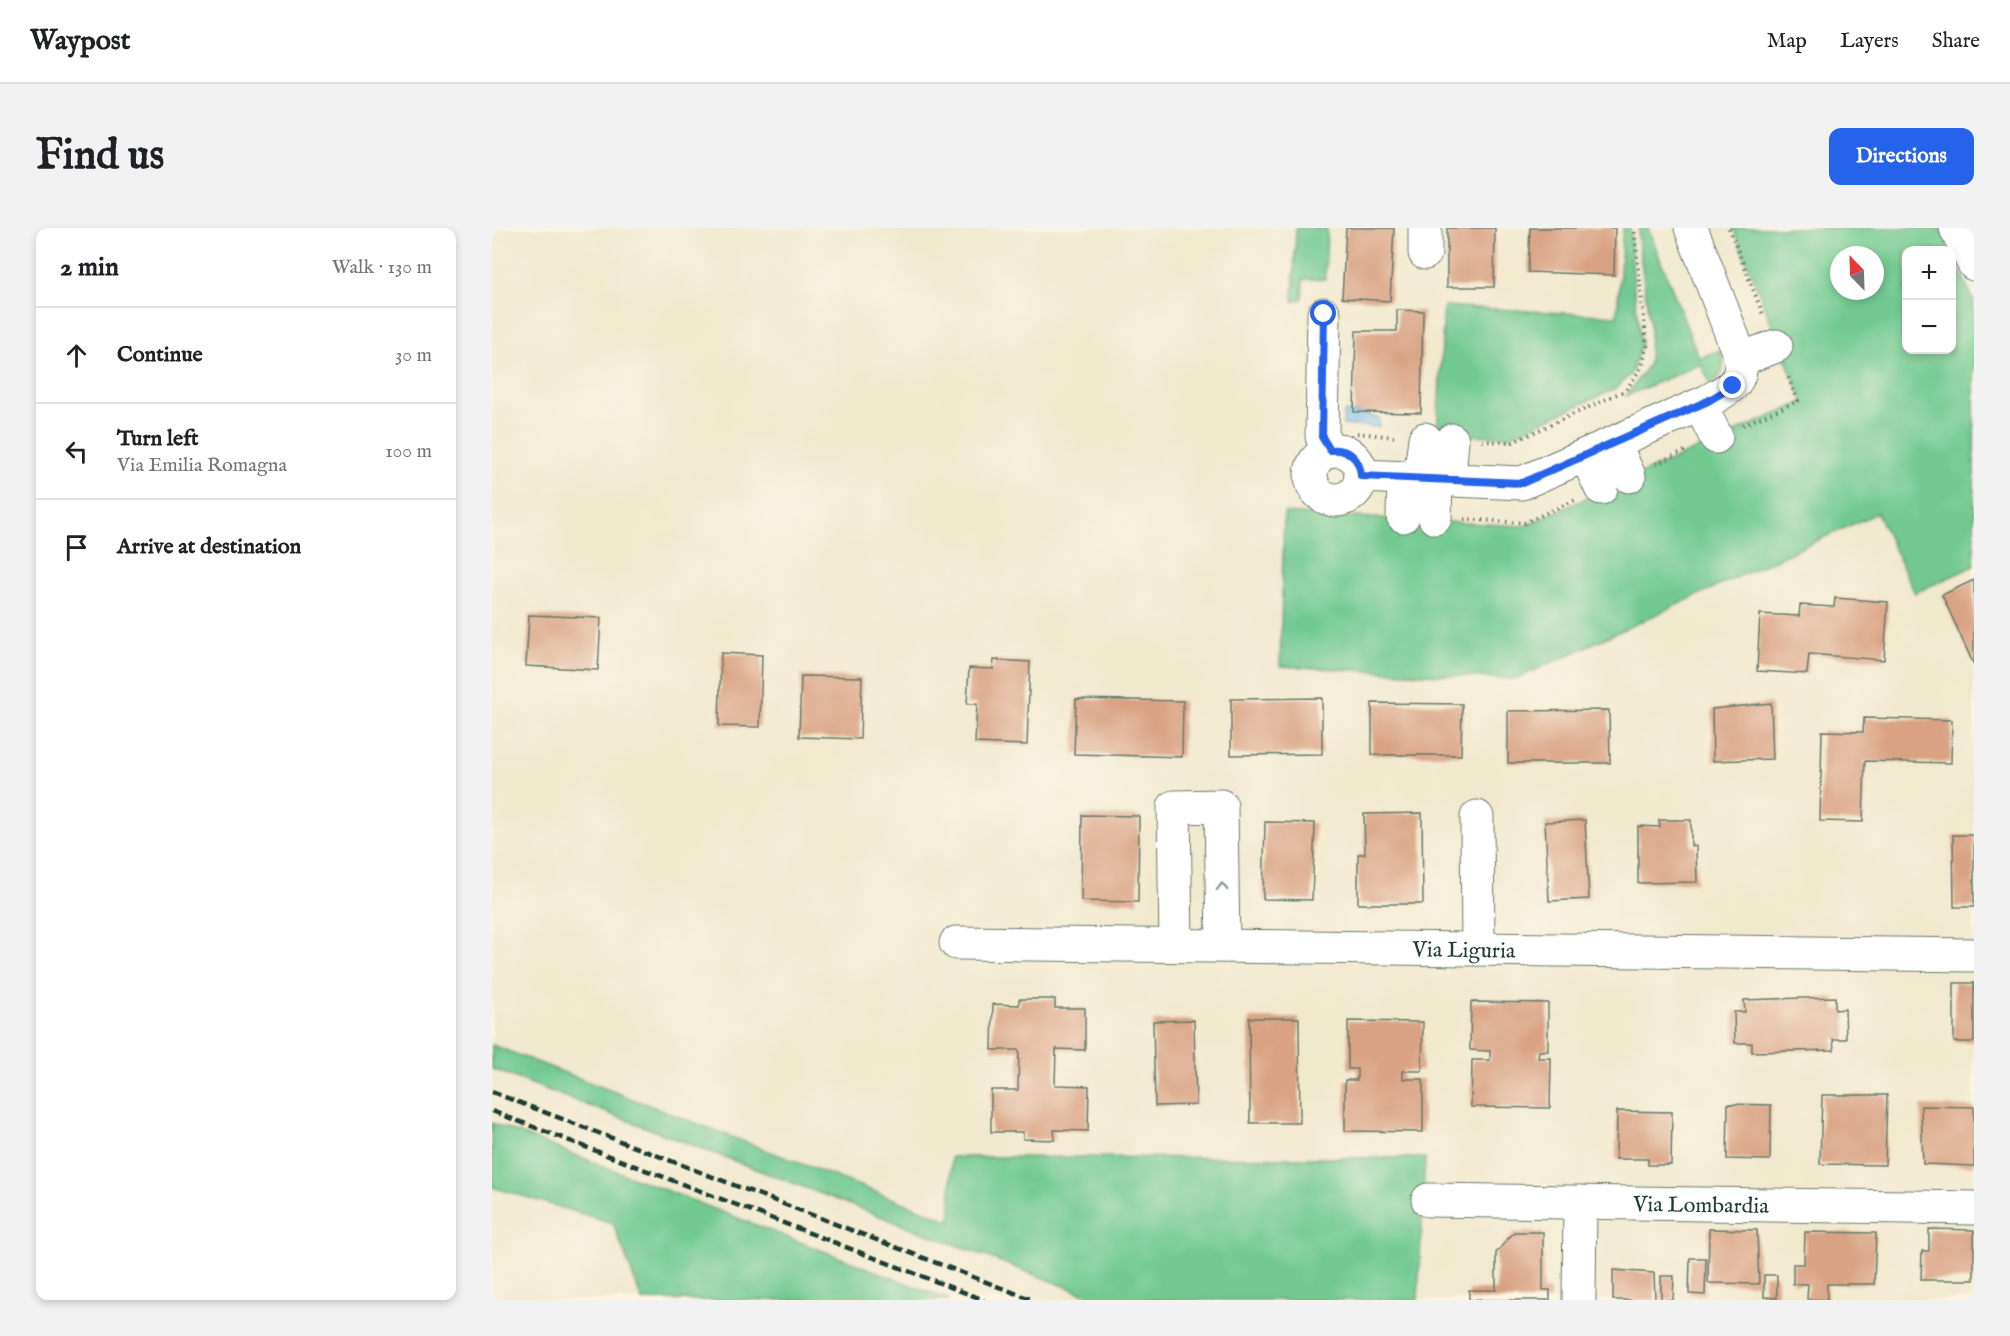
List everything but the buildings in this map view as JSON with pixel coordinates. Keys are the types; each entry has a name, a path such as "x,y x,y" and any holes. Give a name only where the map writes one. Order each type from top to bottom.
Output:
{"street":[{"path":"1361,476 1522,483 1700,405 1733,386 1742,374 1742,359 1690,228"},
{"path":"1956,228 1974,264"},
{"path":"1324,314 1326,444 1323,453 1312,466 1311,482 1321,495 1335,500 1350,495 1355,490 1361,476 1360,469 1353,456 1326,444"},
{"path":"1742,359 1776,346"},
{"path":"1700,405 1716,437"},
{"path":"1403,516 1428,478 1438,439"},
{"path":"1600,449 1615,482"},
{"path":"1428,478 1435,518"},
{"path":"1176,945 1174,807 1221,806 1222,946"},
{"path":"1477,817 1478,949"},
{"name":"Via Liguria","path":"956,943 1974,955"},
{"name":"Via Lombardia","path":"1428,1200 1974,1208"},
{"path":"1580,1202 1580,1300"}],"path":[{"path":"1326,444 1343,432 1513,442 1626,390 1642,366 1647,346 1634,228"}],"green space":[{"path":"1296,228 1327,228 1325,279 1303,279 1302,299 1293,301"},
{"path":"1623,228 1630,228 1633,280 1641,345 1631,374 1615,389 1510,436 1437,435 1444,306 1617,316"},
{"path":"1639,228 1648,228 1699,358 1720,350 1723,369 1711,385 1701,364 1626,396 1649,364 1650,325 1638,239"},
{"path":"1733,228 1940,228 1948,246 1902,246 1902,354 1956,354 1956,262 1974,302 1974,566 1915,593 1877,513 1516,679 1280,666 1284,513 1524,526 1803,402"},
{"path":"492,1045 951,1221 951,1157 1425,1158 1418,1300 1101,1300 492,1069"},
{"path":"492,1123 950,1300 642,1300 613,1223 492,1187"}],"water":[{"path":"1344,412 1371,414 1371,417 1379,418 1379,427 1343,425"}],"railway":[{"path":"492,1092 1033,1300"},
{"path":"492,1111 984,1300"}],"route":[{"path":"1324,314 1322,437 1330,450 1346,451 1353,456 1361,476 1522,483 1708,401 1733,386"}]}
